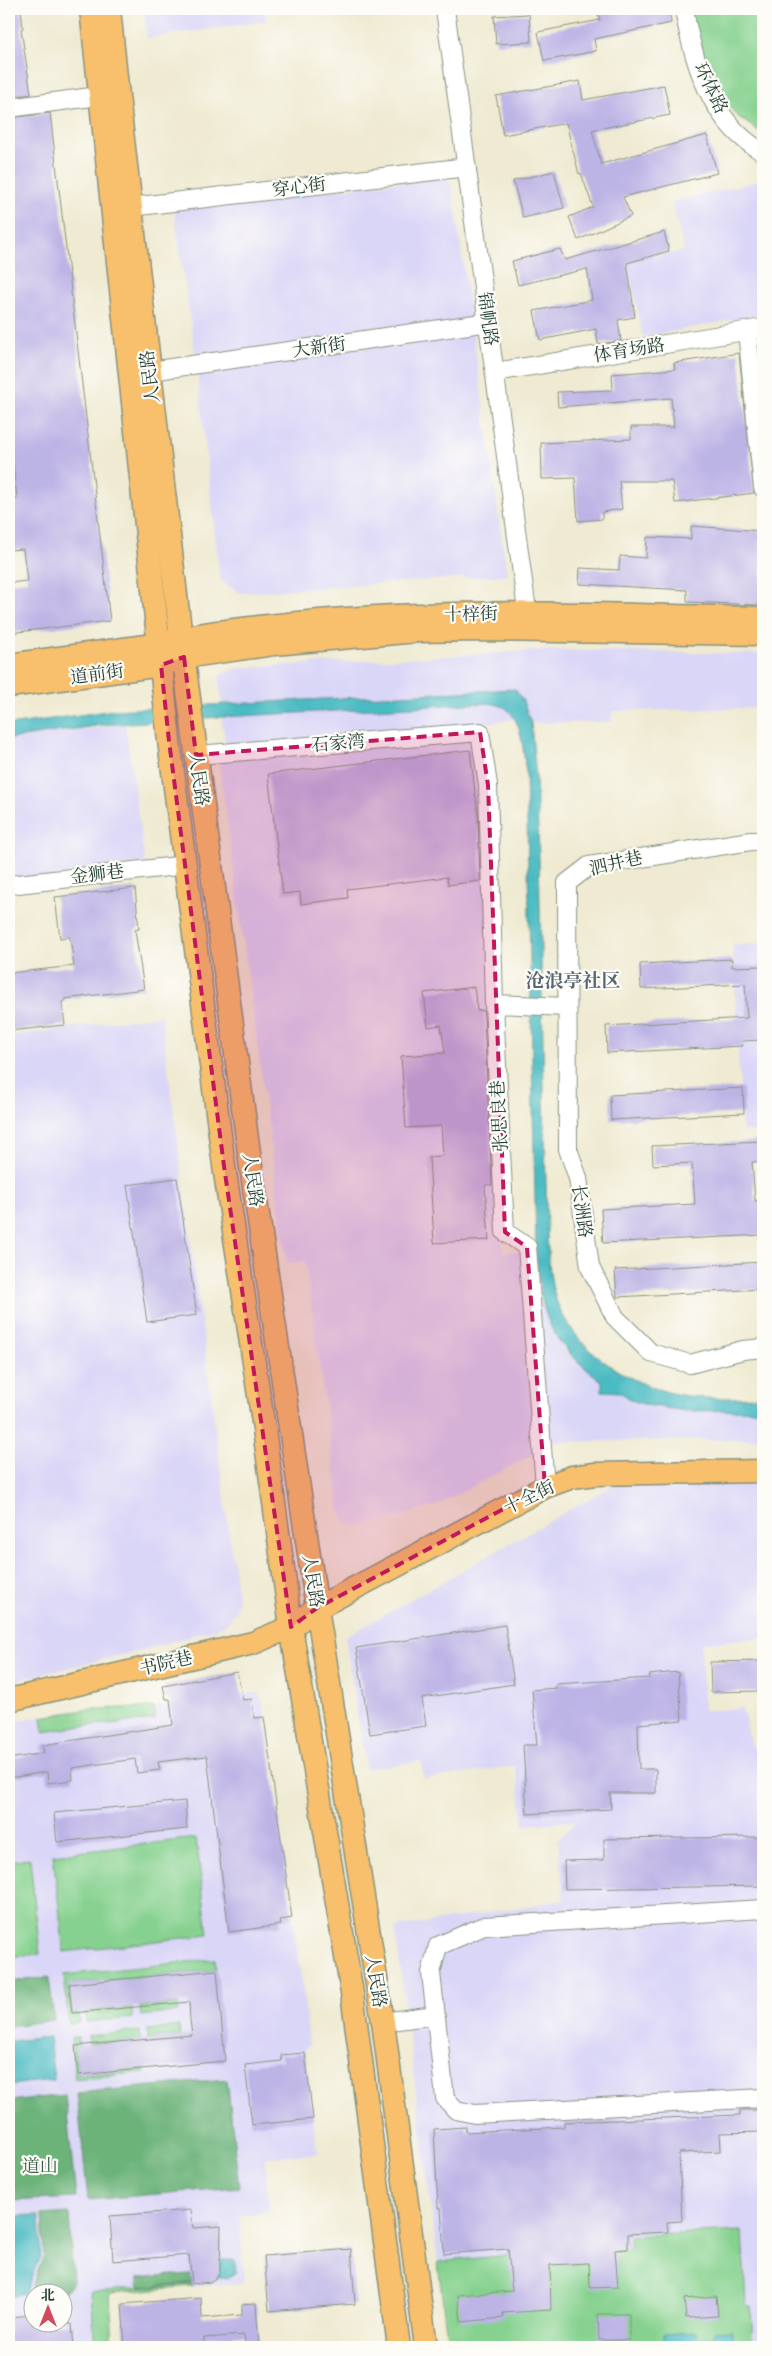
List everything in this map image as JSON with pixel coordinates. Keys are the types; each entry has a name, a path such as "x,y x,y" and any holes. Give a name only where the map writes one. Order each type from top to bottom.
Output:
{"main road":[{"name":"人民路","path":"91,9 99,96 172,651 188,693 250,1161 317,1608 383,2022 426,2347"},
{"name":"人民路","path":"109,9 150,371 172,651 164,690 169,741 224,1166 263,1422 291,1627 352,1993 399,2347"},
{"name":"十梓街","path":"172,651 274,644 373,634 477,630 529,622 763,618"},
{"name":"十梓街","path":"529,622 763,634"},
{"name":"道前街","path":"9,665 172,651"},
{"name":"道前街","path":"9,686 172,651"},
{"name":"十全街","path":"317,1608 545,1487 583,1475 763,1471"},
{"name":"书院巷","path":"9,1700 253,1643 291,1627 317,1608"}],"street":[{"name":"锦帆路","path":"445,9 529,622"},
{"name":"环体路","path":"684,9 697,64 716,106 735,131 763,152"},
{"path":"9,108 99,96"},
{"name":"穿心街","path":"130,207 467,167"},
{"name":"大新街","path":"150,371 489,322"},
{"path":"755,330 763,488"},
{"name":"体育场路","path":"496,372 755,330"},
{"name":"石家湾","path":"196,751 480,732"},
{"name":"张思良巷","path":"480,732 488,786 494,1004 504,1232 527,1247 545,1487"},
{"name":"泗井巷","path":"567,1007 567,883 589,866 724,844 763,841"},
{"name":"金狮巷","path":"9,885 186,865"},
{"path":"494,1004 567,1007"},
{"name":"长洲路","path":"567,1007 568,1149 578,1178 590,1267 615,1317 651,1353 690,1364 743,1350 763,1348"},
{"path":"763,1909 484,1926 438,1946 431,1973 445,2098 456,2110 475,2114 763,2098"},
{"path":"383,2022 435,2015"}],"highlighted area":[{"path":"184,657 196,755 480,732 488,785 505,1232 527,1247 545,1487 317,1608 291,1627 224,1166 169,741 161,665"}],"shaded area":[{"path":"144,9 265,9 266,21 147,38"},
{"path":"438,177 452,184 507,575 240,593 220,580 196,360 174,210"},
{"path":"763,180 763,314 643,337 627,262 684,251 672,202"},
{"path":"548,650 763,654 763,708 612,711 612,722 531,723 523,701 515,689 222,705 219,680 221,674 237,668"},
{"path":"487,703 500,705 509,710 515,719 469,726 470,742 476,748 481,760 503,1252 536,1249 541,1303 549,1322 564,1350 602,1381 602,1391 620,1392 631,1400 646,1405 686,1411 763,1410 763,1439 557,1442 435,1506 364,1526 348,1524 340,1510 305,1261 287,1263 219,762 229,761 221,717"},
{"path":"125,724 145,862 16,883 9,833 9,739"},
{"path":"763,944 763,1131 742,1131 733,945"},
{"path":"161,1015 238,1600 235,1612 229,1621 215,1629 142,1650 9,1682 9,1036"},
{"path":"763,1477 763,1638 701,1643 704,1711 742,1708 751,1744 763,1762 763,2347 753,2347 751,2306 746,2306 742,2231 630,2236 630,2250 438,2262 395,1928 564,1900 558,1840 577,1821 524,1825 516,1766 424,1779 421,1761 366,1769 345,1637 615,1484"},
{"path":"253,1693 259,1694 263,1702 304,1998 309,2044 305,2049 318,2153 265,2158 269,2212 240,2216 244,2283 110,2292 113,2347 9,2347 9,1723 90,1709 139,1709"}],"green space":[{"path":"689,9 763,9 763,134 737,116 708,79"},
{"path":"153,1707 155,1720 83,1726 44,1732 42,1717 90,1709"},
{"path":"196,1838 208,1935 64,1952 53,1855"},
{"path":"30,1859 40,1954 9,1957 9,1861"},
{"path":"215,1959 216,1970 69,1984 72,2013 78,2013 79,2023 69,2024 64,1975"},
{"path":"49,1977 54,2020 9,2026 9,1982"},
{"path":"178,2004 178,2012 141,2016 140,2007"},
{"path":"132,2008 132,2018 86,2022 85,2012"},
{"path":"179,2026 180,2036 148,2039 147,2030"},
{"path":"140,2031 141,2040 89,2044 88,2036"},
{"path":"78,2037 79,2046 75,2047 78,2075 144,2069 145,2072 75,2079 71,2038"},
{"path":"227,2079 239,2187 88,2200 77,2093"},
{"name":"道山","path":"65,2095 76,2198 9,2201 9,2101"},
{"path":"69,2213 73,2281 71,2284 33,2284 44,2255 42,2215"},
{"path":"742,2231 746,2306 751,2306 753,2347 448,2347 438,2262 509,2255 630,2250 630,2236"},
{"path":"191,2274 192,2283 139,2287 139,2277"},
{"path":"192,2284 192,2286 110,2293 113,2347 95,2347 91,2291"}],"water":[{"path":"515,689 523,701 531,723 536,776 547,1239 551,1278 558,1305 567,1323 594,1354 629,1377 667,1392 687,1396 715,1398 763,1397 763,1410 686,1411 646,1405 631,1400 620,1392 602,1391 602,1381 583,1366 558,1339 544,1309 536,1249 526,772 520,732 514,717 507,709 499,705 487,703 221,717 102,725 9,739 9,725 114,710"},
{"path":"49,2037 54,2080 9,2085 9,2041"},
{"path":"39,2215 41,2254 29,2284 22,2284 22,2294 9,2297 9,2216"},
{"path":"214,2260 235,2260 236,2272 228,2278 212,2276"},
{"path":"733,2330 733,2347 664,2347 663,2334 697,2332 698,2338 714,2337 714,2331"}],"building":[{"path":"9,9 21,9 23,28 21,29 31,94 9,97"},
{"path":"610,9 669,9 671,23 594,39 596,51 544,61 538,32 600,20 598,12"},
{"path":"529,14 531,42 496,44 494,16"},
{"path":"580,81 583,100 664,85 670,115 592,130 601,164 707,135 717,173 623,197 631,216 578,240 569,217 593,207 581,173 579,174 566,123 503,135 496,96"},
{"path":"50,113 110,621 9,633 9,583 27,581 23,549 9,550 9,500 17,499 9,426 9,118"},
{"path":"554,171 564,208 523,218 513,181"},
{"path":"664,232 669,251 627,263 635,317 618,320 621,341 598,344 596,329 540,340 534,311 592,300 587,269 518,285 512,261 560,249 565,260"},
{"path":"739,353 754,493 675,503 672,481 619,481 622,509 602,512 602,519 578,521 575,478 542,479 541,443 631,439 631,427 674,427 671,398 558,407 557,392 613,390 612,374 675,369 674,363"},
{"path":"691,526 763,531 761,605 687,602 687,590 579,584 580,568 619,570 620,556 646,558 647,537 691,539"},
{"path":"470,750 478,816 480,881 448,885 447,877 347,889 348,898 301,904 300,892 283,894 268,774"},
{"path":"135,888 139,929 135,930 144,989 65,999 62,1002 65,1025 9,1031 9,973 74,966 70,937 60,938 55,897"},
{"path":"732,959 732,967 763,966 763,1040 742,1041 743,1046 607,1053 606,1026 747,1018 745,984 641,989 640,964"},
{"path":"474,987 477,1011 483,1010 484,1017 492,1185 485,1185 489,1240 434,1243 429,1157 443,1156 441,1126 406,1128 401,1056 445,1053 441,1025 428,1027 424,993"},
{"path":"743,1088 744,1113 611,1120 610,1095"},
{"path":"763,1141 763,1161 752,1162 755,1201 763,1200 763,1235 603,1243 601,1209 695,1204 692,1163 653,1165 652,1146"},
{"path":"177,1178 197,1315 147,1322 127,1185"},
{"path":"763,1262 763,1289 617,1297 615,1270"},
{"path":"505,1625 514,1684 422,1698 426,1726 370,1734 356,1648"},
{"path":"763,1661 763,1691 711,1692 710,1662"},
{"path":"237,1672 243,1700 252,1699 254,1718 264,1717 292,1918 280,1920 281,1925 229,1932 207,1756 158,1762 160,1770 137,1773 135,1759 72,1768 73,1780 48,1783 47,1772 9,1778 9,1759 44,1753 42,1745 173,1725 170,1699 166,1699 163,1686"},
{"path":"678,1672 682,1720 638,1724 639,1769 656,1769 656,1793 610,1793 611,1809 527,1814 523,1745 537,1745 532,1690 556,1688 556,1684 650,1678 649,1675"},
{"path":"185,1801 187,1829 57,1842 54,1813"},
{"path":"763,1837 763,1886 565,1889 564,1861 604,1860 604,1839"},
{"path":"217,1970 225,2061 78,2075 75,2046 192,2035 189,2002 72,2013 69,1984"},
{"path":"305,2053 313,2119 252,2125 245,2065 282,2061 281,2055"},
{"path":"740,2110 763,2110 763,2132 720,2133 721,2151 679,2153 682,2221 667,2222 668,2232 628,2234 628,2249 615,2250 618,2287 590,2288 589,2263 550,2265 551,2310 503,2313 503,2318 461,2322 458,2295 512,2291 508,2249 444,2254 441,2208 438,2208 434,2129 466,2127 466,2132 564,2127 564,2122 740,2115"},
{"path":"191,2210 193,2228 221,2226 220,2271 216,2278 210,2282 192,2284 189,2255 113,2261 110,2216"},
{"path":"351,2249 355,2304 269,2311 264,2256"},
{"path":"716,2296 718,2316 686,2318 684,2299"},
{"path":"201,2298 202,2318 242,2315 242,2304 256,2303 259,2347 245,2347 244,2335 204,2338 204,2347 125,2347 122,2304"},
{"path":"598,2314 629,2314 629,2340 599,2340"},
{"path":"22,2316 22,2334 72,2334 72,2324 74,2347 9,2347 9,2317"}],"district":[{"name":"沧浪亭社区","path":"573,980"}]}
